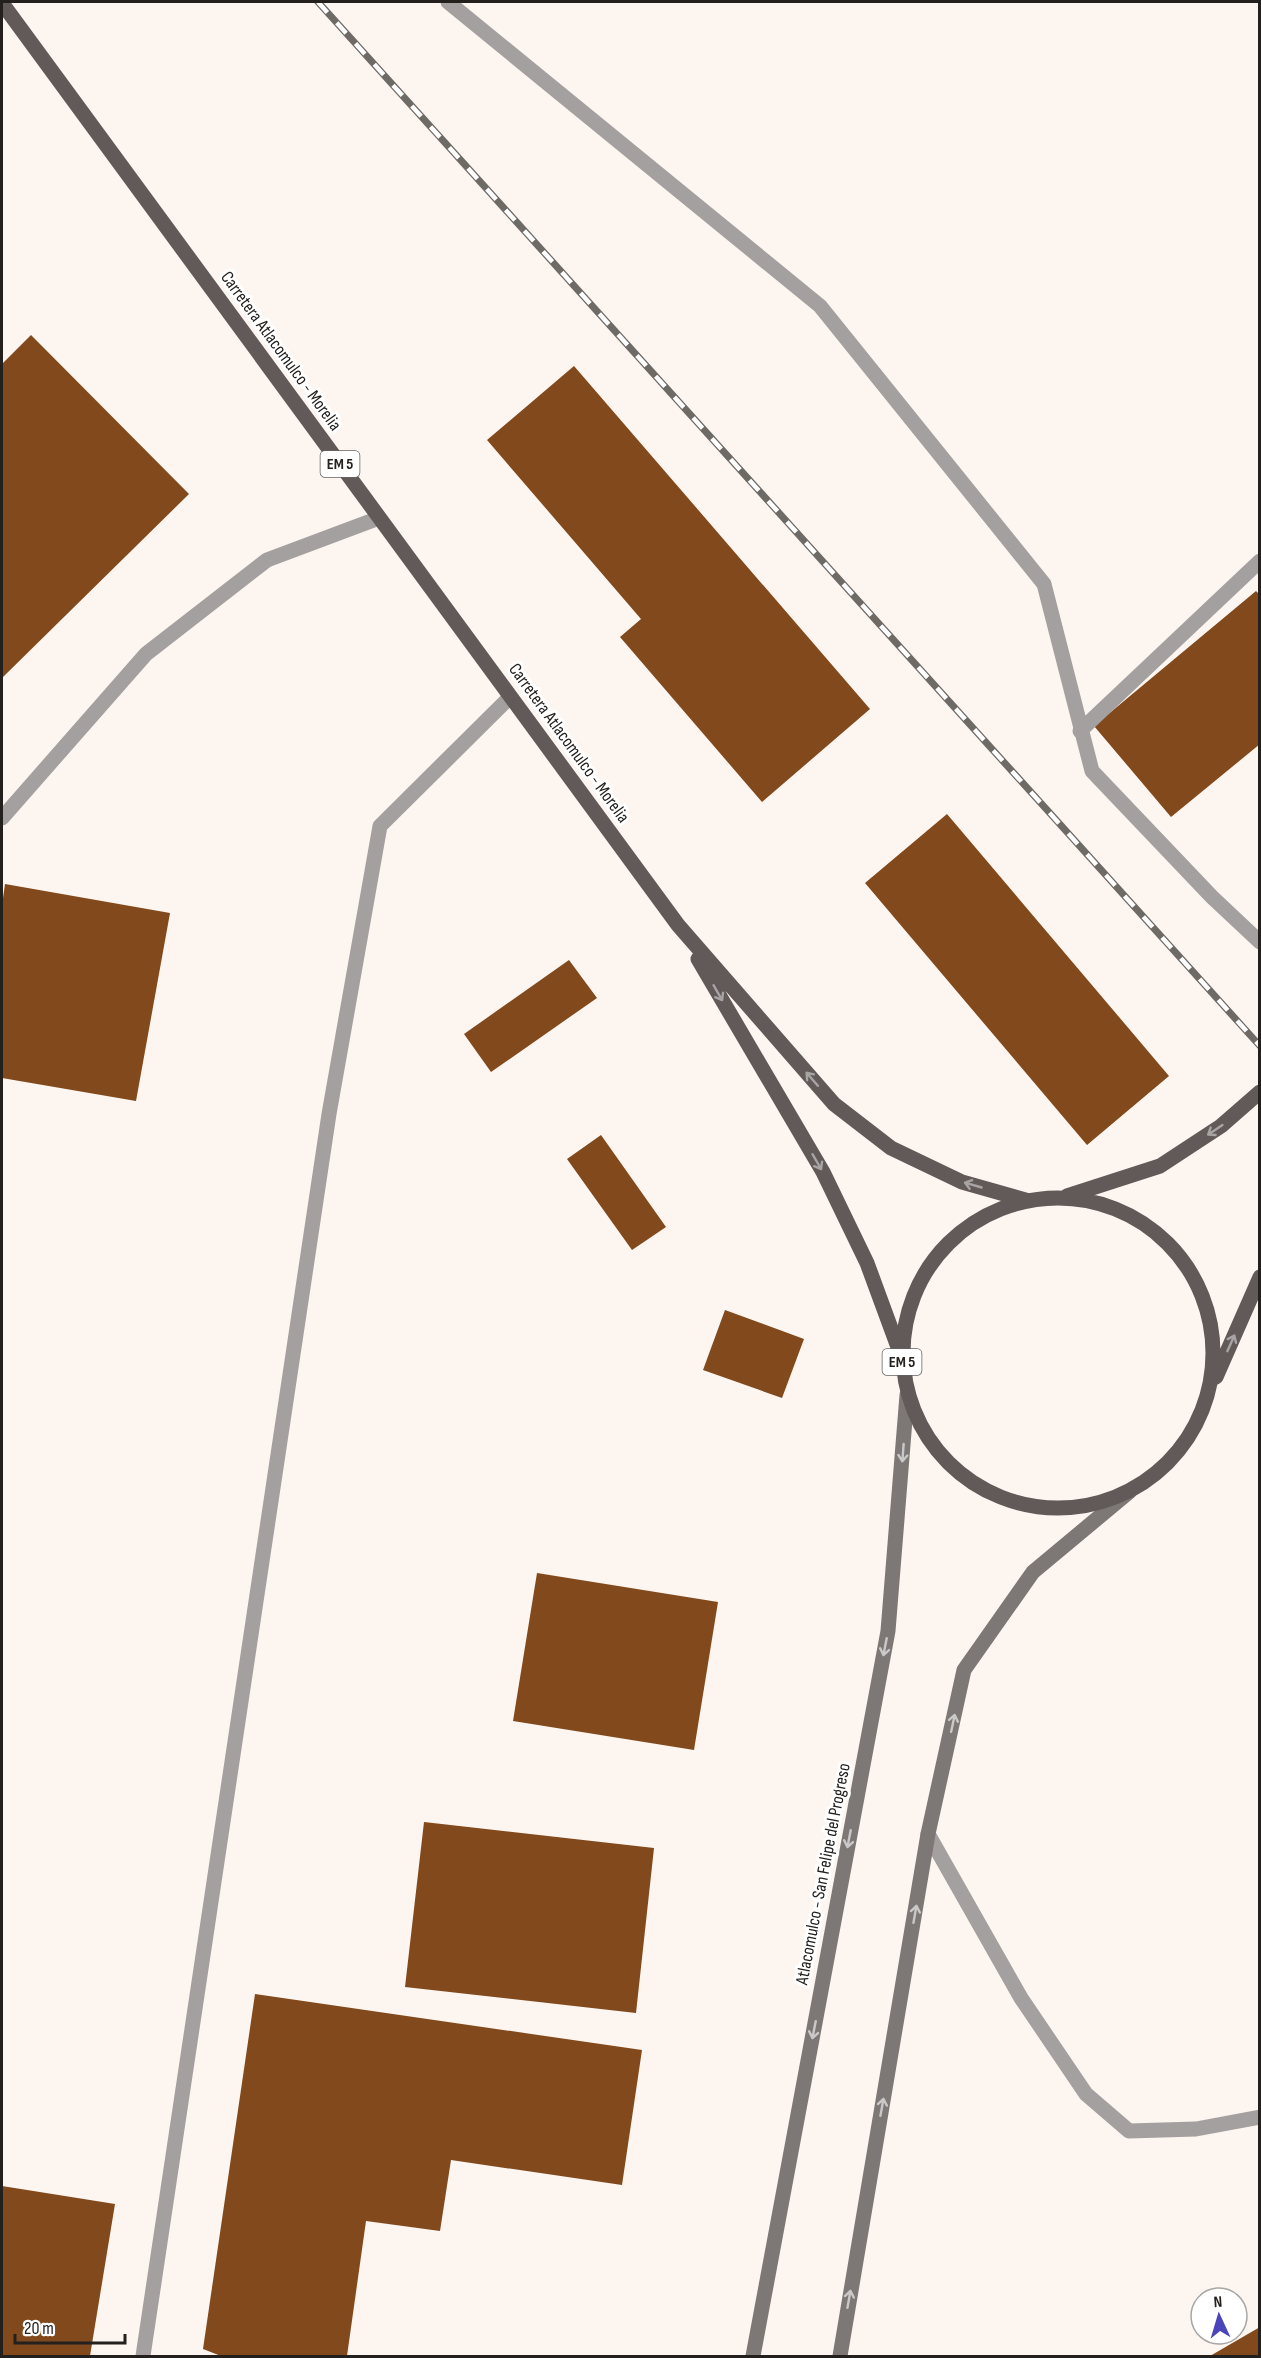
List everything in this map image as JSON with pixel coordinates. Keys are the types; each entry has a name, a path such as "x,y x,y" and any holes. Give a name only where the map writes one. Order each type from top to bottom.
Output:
{"main road":[{"name":"Carretera Atlacomulco - Morelia","path":"2,3 678,925 834,1104 891,1148 962,1182 1029,1201"},
{"name":"Carretera Atlacomulco - Morelia","path":"678,925 823,1172 867,1263 902,1356"},
{"name":"EM 5","path":"1059,1199 1160,1166 1221,1126 1260,1092"},
{"name":"EM 5","path":"1207,1396 1213,1367 1213,1345 1207,1309 1192,1274 1167,1243 1142,1222 1107,1206 1059,1199 1029,1201 994,1212 961,1232 931,1263 912,1297 904,1326 902,1356 907,1395 928,1439 962,1476 981,1489 1005,1500 1038,1507 1068,1508 1100,1503 1129,1492 1153,1476 1178,1452 1196,1424 1260,1277"},
{"name":"Atlacomulco - San Felipe del Progreso","path":"753,2356 888,1631 907,1395"},
{"path":"840,2356 928,1834 964,1670 1033,1572 1129,1492"}],"street":[{"path":"448,2 820,306 1044,584 1092,771 1212,897 1260,942"},
{"path":"2,818 146,654 267,560 379,518"},
{"path":"1080,731 1260,561"},
{"path":"142,2356 329,1114 380,826 510,697"},
{"path":"928,1834 1021,1998 1086,2094 1129,2131 1196,2129 1260,2117"}],"building":[{"path":"31,335 189,494 2,678 2,364"},
{"path":"574,366 870,709 762,802 620,637 641,619 487,440"},
{"path":"1256,591 1260,595 1260,744 1171,817 1094,726"},
{"path":"947,814 1169,1076 1087,1145 865,883"},
{"path":"5,884 170,913 136,1101 2,1078 2,905"},
{"path":"569,960 597,998 491,1072 464,1034"},
{"path":"601,1135 666,1227 632,1250 567,1159"},
{"path":"725,1310 804,1339 782,1398 703,1370"},
{"path":"537,1573 718,1602 694,1750 513,1721"},
{"path":"424,1822 654,1848 636,2013 405,1987"},
{"path":"255,1994 642,2050 622,2185 451,2160 440,2231 366,2221 347,2356 221,2356 203,2349"},
{"path":"2,2186 115,2204 90,2356 2,2356"},
{"path":"1260,2327 1260,2356 1210,2356 1227,2346 1249,2346 1249,2333"}],"railway":[{"path":"318,2 1260,1046"}]}
